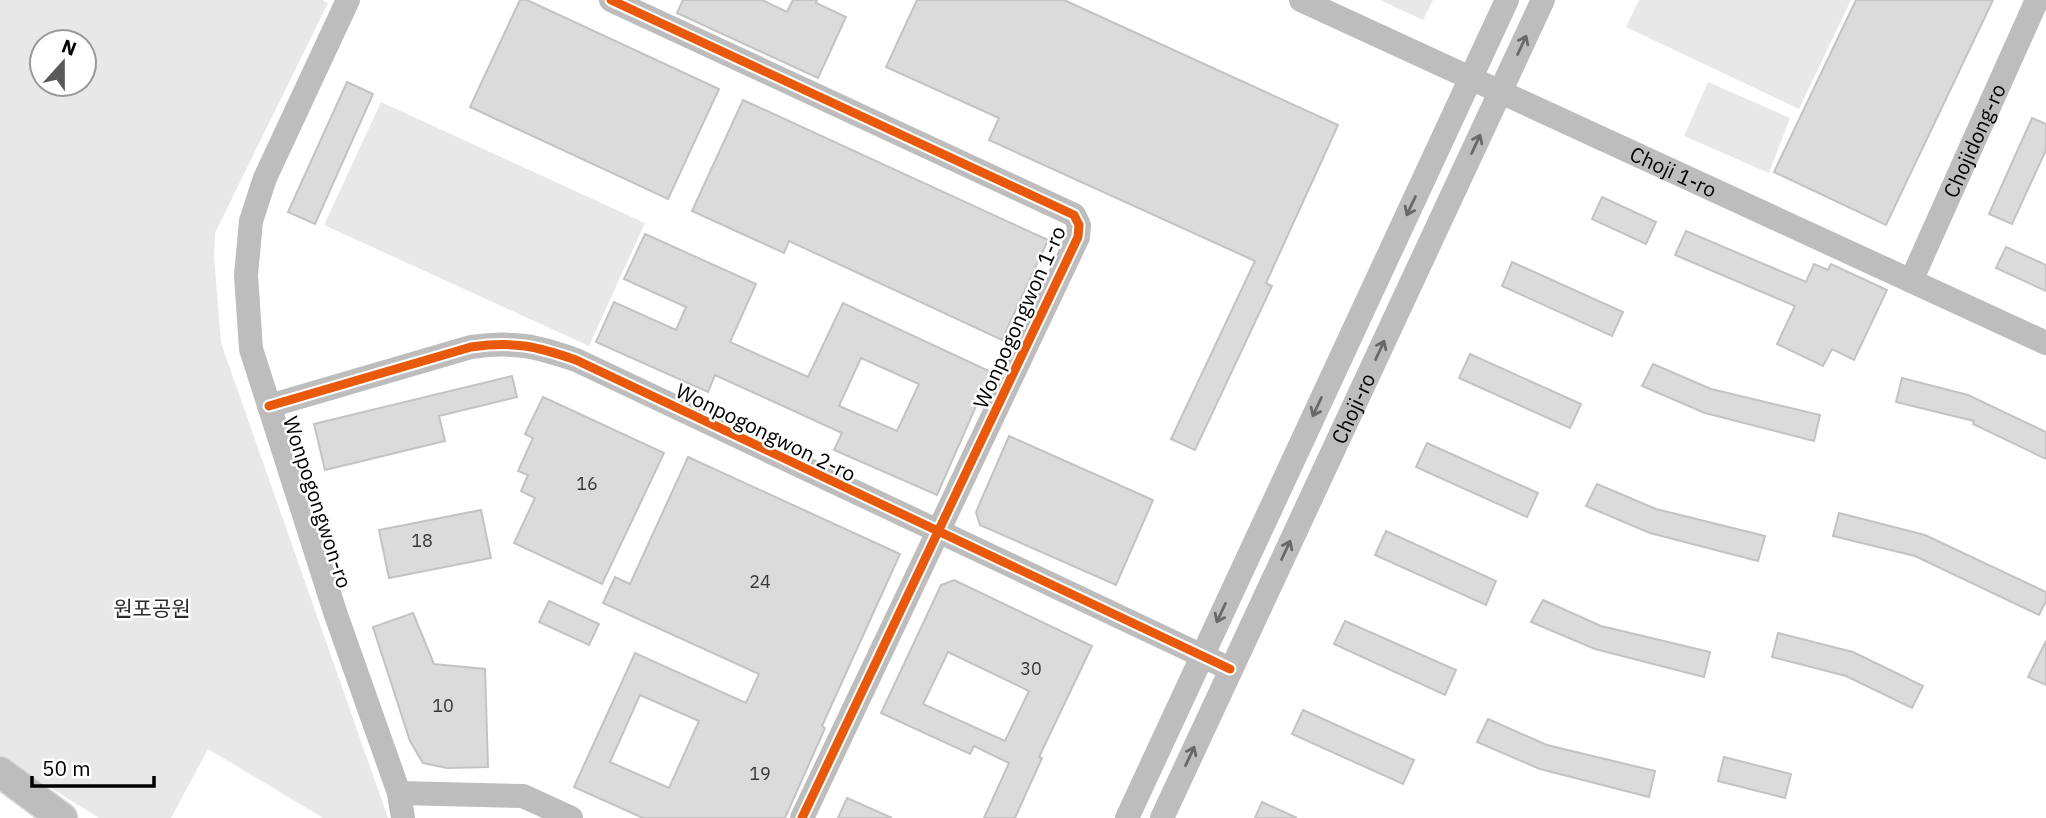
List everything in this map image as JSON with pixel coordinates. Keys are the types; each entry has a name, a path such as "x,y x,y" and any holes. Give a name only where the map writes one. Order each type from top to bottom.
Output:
{"main road":[{"path":"0,772 62,818"},
{"path":"0,791 45,818"}],"street":[{"name":"Wonpogongwon-ro","path":"348,0 265,178 251,221 246,313 251,349 336,615 399,793 403,818"},
{"name":"Wonpogongwon 1-ro","path":"611,0 1074,215 1079,225 1078,237 802,818"},
{"name":"Choji 1-ro","path":"1301,0 2046,343"},
{"name":"Choji-ro","path":"1127,818 1507,0"},
{"name":"Choji-ro","path":"1162,818 1543,0"},
{"name":"Chojidong-ro","path":"1911,281 2037,0"},
{"name":"Wonpogongwon 2-ro","path":"269,406 471,347 503,342 536,345 576,360 939,534 1230,669"},
{"path":"399,793 523,796 571,818"}],"green space":[{"name":"원포공원","path":"0,0 322,0 328,3 215,233 214,257 221,343 388,818 323,818 208,749 171,818 99,818 0,756"},
{"path":"1380,0 1433,0 1423,20"},
{"path":"1639,0 1851,0 1799,109 1626,27"},
{"path":"1708,82 1790,118 1769,173 1684,136"},
{"path":"381,102 645,223 589,346 324,225"}],"building":[{"path":"520,0 527,0 719,89 668,199 470,107"},
{"path":"683,0 762,0 787,12 793,0 817,0 816,3 846,17 818,78 677,13"},
{"path":"917,0 1064,0 1338,125 1266,283 1272,286 1195,450 1171,439 1255,261 989,140 999,118 886,67"},
{"path":"1856,0 1993,0 1886,225 1774,172"},
{"path":"347,82 373,94 315,224 288,212"},
{"path":"743,100 1048,240 1002,340 789,241 784,253 692,211"},
{"path":"2032,118 2046,124 2046,150 2012,224 1989,214"},
{"path":"1602,197 1656,222 1646,244 1592,219"},
{"path":"1686,231 1806,282 1814,264 1828,270 1831,264 1887,290 1854,360 1832,349 1823,366 1777,344 1795,306 1675,255"},
{"path":"645,234 756,284 730,342 808,377 843,303 991,372 937,495 834,450 842,433 715,375 708,392 596,342 614,302 676,330 686,307 624,279","holes":["861,358 919,384 897,431 839,406"]},
{"path":"2006,247 2046,265 2046,291 1996,268"},
{"path":"1512,262 1623,312 1612,336 1502,286"},
{"path":"1470,354 1581,404 1570,428 1459,378"},
{"path":"1653,364 1711,389 1820,415 1814,441 1705,413 1642,386"},
{"path":"512,376 517,397 439,416 445,441 325,470 314,424"},
{"path":"1902,378 1968,395 2046,432 2046,459 1973,424 1974,421 1896,402"},
{"path":"543,397 664,453 602,584 514,543 535,498 521,491 528,475 518,471 533,438 525,434"},
{"path":"1009,436 1153,500 1116,585 980,525 976,512"},
{"path":"1427,443 1538,493 1527,517 1416,467"},
{"path":"688,457 900,554 822,726 825,728 785,818 643,818 574,787 635,653 746,703 759,674 603,603 615,577 630,584","holes":["640,695 699,721 669,788 610,762"]},
{"path":"1597,484 1656,509 1765,536 1758,561 1650,533 1586,506"},
{"path":"481,510 491,558 389,578 379,530"},
{"path":"1839,513 1925,535 2046,592 2046,601 2039,615 1915,556 1833,536"},
{"path":"1386,531 1496,581 1486,605 1375,555"},
{"path":"954,580 1092,646 1039,757 1042,758 1015,818 984,818 1009,763 974,746 970,754 881,713 941,585","holes":["948,652 1029,691 1005,741 923,704"]},
{"path":"1543,600 1601,626 1710,652 1704,677 1595,649 1531,622"},
{"path":"549,601 599,624 589,645 539,622"},
{"path":"413,613 434,664 485,669 488,767 447,768 423,763 410,741 373,627"},
{"path":"1345,621 1456,670 1445,695 1334,644"},
{"path":"1778,633 1853,652 1923,686 1912,708 1846,676 1772,657"},
{"path":"2046,641 2046,685 2028,677"},
{"path":"1303,710 1414,760 1403,784 1292,734"},
{"path":"1488,719 1547,745 1655,771 1649,797 1540,769 1477,742"},
{"path":"1724,757 1791,774 1785,798 1718,781"},
{"path":"847,798 892,818 838,818"},
{"path":"1262,802 1297,818 1255,818"}],"cycle path":[{"path":"611,0 1074,215 1079,225 1078,237 802,818"},
{"path":"269,406 471,347 513,345 549,351 576,360 1230,669"}]}
